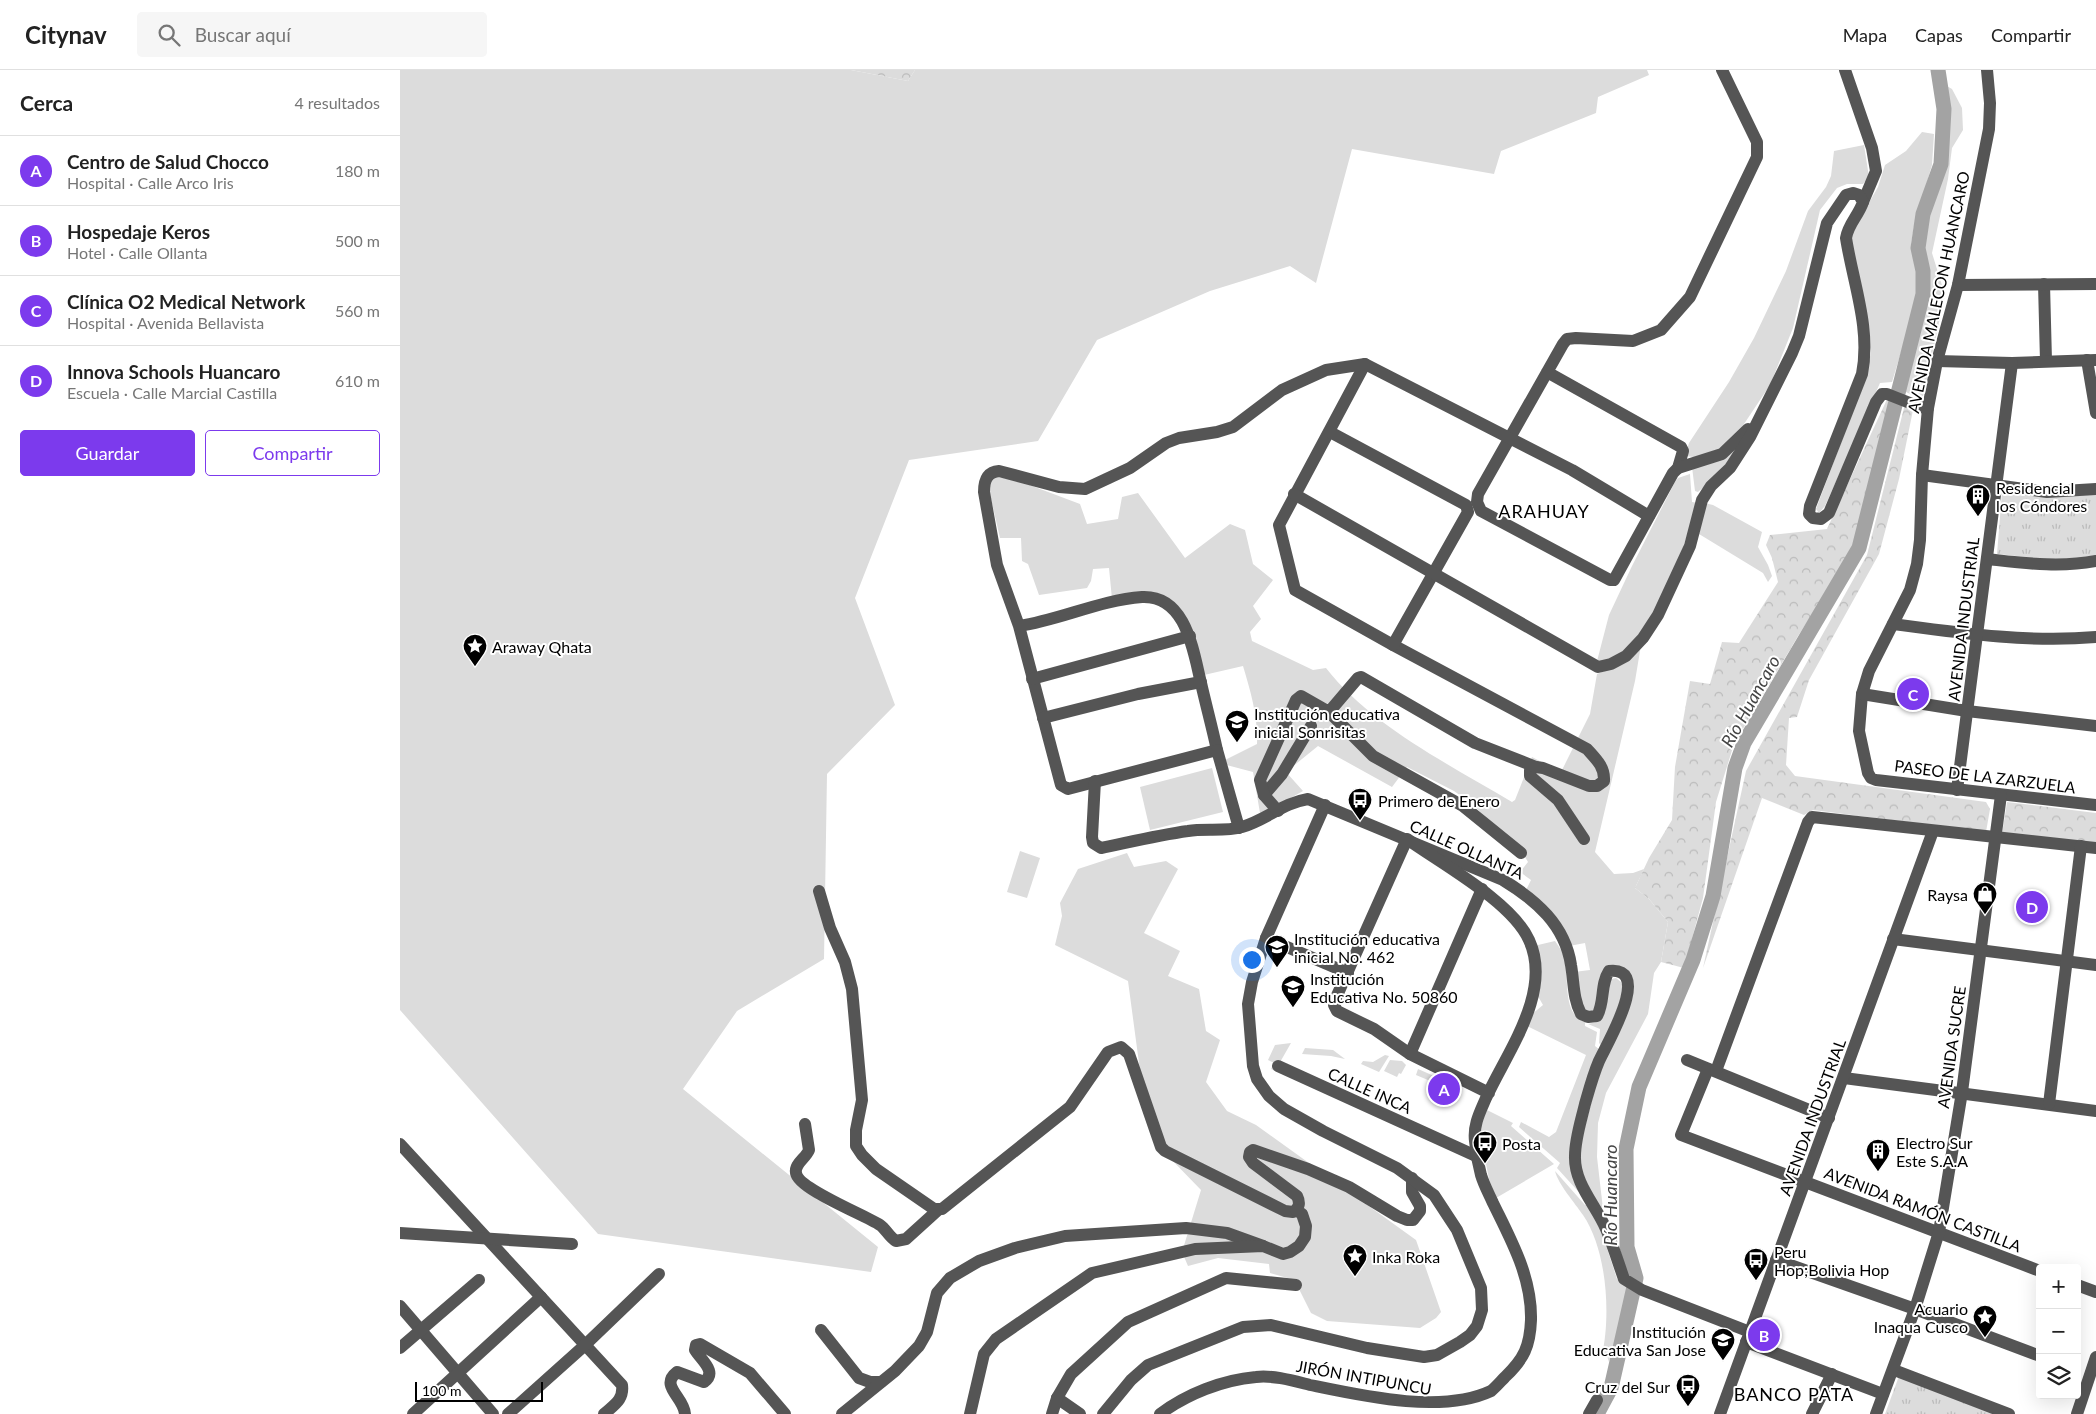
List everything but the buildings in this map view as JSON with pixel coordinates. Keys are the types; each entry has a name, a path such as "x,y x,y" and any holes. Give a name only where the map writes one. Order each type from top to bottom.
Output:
{"street":[{"path":"1722,70 1756,142 1757,157 1754,167 1690,297 1660,330 1642,339 1633,341 1567,339 1562,344 1478,494 1477,502 1481,512 1610,580 1618,576 1672,473 1678,468 1714,458 1727,451 1744,434 1766,403"},
{"path":"1845,70 1872,148 1876,171 1861,208 1847,230 1846,238 1863,322 1865,358 1862,374 1810,506 1809,514 1813,518 1821,519 1829,513 1876,402 1882,394 1924,407"},
{"name":"AVENIDA MALECON HUANCARO","path":"1871,778 1859,731 1862,694 1869,671 1910,590 1918,564 1924,407 1958,285 1989,129 1990,103 1987,70"},
{"path":"1294,494 1598,667 1619,661 1638,644 1658,616 1690,546 1702,500 1711,486 1730,468 1750,438 1784,370 1799,336 1827,223 1846,195 1853,193 1859,195 1863,202"},
{"path":"2044,284 2046,361"},
{"path":"1958,285 2096,284"},
{"path":"1937,361 2012,363 2092,360 2096,413"},
{"name":"AVENIDA INDUSTRIAL","path":"1957,790 2012,363"},
{"path":"1329,712 1358,678 1365,678 1475,743 1590,786 1597,786 1604,781 1604,772 1598,761 1579,745 1393,646 1295,590 1279,525 1294,494 1366,364"},
{"path":"1217,750 1068,789 1061,785 1019,626 997,566 984,492 984,481 989,474 999,471 1059,487 1085,489 1130,468 1166,443 1179,438 1217,432 1232,427 1282,390 1326,370 1366,364 1414,387 1509,439 1572,470 1649,516"},
{"path":"1547,372 1681,447 1682,451 1678,468"},
{"path":"1330,432 1466,505 1468,512 1432,573 1393,646"},
{"path":"1922,475 2047,492 2096,489"},
{"path":"1987,559 2045,565 2073,565 2096,561"},
{"path":"1019,626 1122,601 1142,598 1153,598 1168,604 1180,616 1190,636 1217,750 1239,828"},
{"path":"1893,624 1977,635 2059,640 2096,637"},
{"path":"1032,679 1190,636"},
{"path":"1043,718 1138,694 1201,682"},
{"path":"1862,694 1967,711 2096,726"},
{"path":"1278,810 1264,795 1260,780 1296,700 1301,696 1329,712 1374,756 1463,806 1522,853"},
{"path":"1264,795 1282,774 1311,726"},
{"path":"1536,767 1530,770 1530,776 1558,800 1584,839"},
{"name":"PASEO DE LA ZARZUELA","path":"1871,778 1957,790 2096,805"},
{"name":"CALLE OLLANTA","path":"1095,781 1092,837 1093,843 1101,848 1189,830 1239,828 1262,821 1278,810 1297,801 1308,799 1503,880 1525,893 1552,920 1563,936 1571,963 1576,1004 1581,1014 1588,1017 1597,1016 1602,1008 1604,979 1609,971 1617,970 1627,979 1628,1000 1598,1063 1590,1086 1575,1156 1580,1182 1606,1228 1624,1279 1642,1290 1748,1337 1832,1374 1884,1394"},
{"name":"AVENIDA SUCRE","path":"1876,1414 1894,1370 1939,1232 1962,1092 1994,835 2001,795"},
{"path":"1103,1414 1130,1380 1148,1365 1242,1327 1271,1325 1367,1348 1424,1357 1437,1354 1465,1339 1477,1326 1482,1310 1481,1288 1457,1230 1434,1195 1412,1178 1378,1157 1350,1145 1284,1109 1269,1096 1257,1079 1253,1066 1248,1004 1252,982 1266,938 1325,805"},
{"path":"1712,1070 1808,822 1812,817 1818,816 1933,831 1994,835 2096,848"},
{"name":"AVENIDA INDUSTRIAL","path":"1720,1414 1933,831"},
{"path":"1407,839 1348,973 1334,1000 1334,1005 1337,1011 1374,1029 1410,1054 1489,1094"},
{"name":"JIRÓN INTIPUNCU","path":"1160,1414 1184,1398 1218,1384 1258,1376 1286,1379 1394,1402 1434,1407 1465,1402 1491,1391 1515,1368 1530,1340 1531,1311 1528,1282 1482,1177 1476,1156 1475,1129 1489,1094 1529,1013 1534,991 1535,969 1530,941 1518,922 1482,889 1407,839"},
{"path":"2048,1104 2081,846"},
{"path":"1410,1054 1482,889"},
{"path":"819,891 830,928 845,962 852,989 862,1100 856,1130 856,1146 876,1169 928,1206 938,1210"},
{"path":"1266,938 1348,973"},
{"path":"1893,939 2096,965"},
{"path":"805,1124 809,1150 807,1156 797,1166 796,1174 798,1178 815,1192 880,1225 896,1242 906,1239 938,1210 942,1209 1070,1107 1108,1052 1121,1047 1129,1054 1161,1147 1165,1151 1285,1211 1293,1212 1296,1210 1299,1203 1297,1196 1253,1164 1249,1157 1250,1152 1253,1150 1308,1169 1349,1186 1397,1216 1407,1220 1412,1220 1420,1211 1420,1206 1412,1192 1412,1178"},
{"path":"1687,1060 1829,1118"},
{"name":"CALLE INCA","path":"1278,1066 1476,1156"},
{"name":"AVENIDA RAMÓN CASTILLA","path":"1712,1070 1681,1135 2036,1269"},
{"path":"1844,1078 2096,1111"},
{"path":"400,1144 584,1346 622,1385 621,1399 604,1414"},
{"path":"842,1414 881,1382 919,1346 927,1332 937,1293 950,1278 979,1261 1015,1248 1065,1236 1186,1228 1226,1233 1283,1254 1299,1246 1306,1236 1306,1226 1302,1214 1296,1210"},
{"path":"400,1233 572,1244"},
{"path":"970,1414 984,1354 996,1339 1092,1273 1195,1249 1263,1246"},
{"path":"1776,1260 2036,1354"},
{"path":"508,1414 584,1346 659,1274"},
{"path":"1052,1414 1057,1398 1071,1374 1128,1322 1226,1278 1296,1286"},
{"path":"400,1348 479,1280"},
{"path":"2081,1286 2096,1292"},
{"path":"413,1414 459,1374 541,1297"},
{"path":"400,1306 493,1414"},
{"path":"821,1330 859,1378 870,1382 881,1382"},
{"path":"685,1414 682,1401 671,1389 670,1382 672,1376 677,1372 704,1382 708,1379 710,1373 708,1367 695,1350 696,1344 700,1344 750,1373 785,1414"},
{"path":"2077,1414 2088,1375 2096,1357"},
{"path":"1894,1370 2008,1414"},
{"path":"1812,1414 1832,1374"},
{"path":"1057,1398 1080,1414"},
{"path":"1589,1414 1597,1400"}],"green space":[{"path":"400,70 851,70 908,81 915,70 1647,70 1649,75 1598,97 1596,113 1501,151 1494,174 1352,149 1316,283 1290,266 1210,291 1097,340 1038,441 909,460 855,598 895,705 827,774 824,959 737,1011 683,1089 878,1247 871,1272 598,1234 400,1010"},
{"path":"851,70 915,70 908,81"},
{"path":"1945,85 1952,89 1962,108 1963,130 1952,148 1948,179 1932,253 1945,295 1923,396 1918,398 1904,391 1929,289 1922,249 1925,222 1946,155 1949,110"},
{"path":"1922,132 1934,134 1932,165 1914,226 1911,244 1917,269 1919,293 1892,382 1880,383 1825,506 1819,513 1816,509 1865,379 1871,353 1867,320 1850,244 1853,231 1878,187 1885,165 1906,151"},
{"path":"1864,145 1869,177 1863,184 1847,184 1837,188 1820,210 1793,328 1770,385 1736,436 1718,452 1702,458 1685,456 1689,443 1729,382 1754,338 1786,271 1808,211 1826,187 1831,176 1834,151"},
{"path":"1889,395 1894,397 1856,540 1847,560 1798,636 1734,744 1716,802 1703,898 1684,968 1661,962 1668,922 1649,899 1635,888 1649,858 1672,820 1675,767 1690,681 1710,684 1722,642 1739,643 1778,582 1772,558 1766,545 1770,535 1827,529"},
{"path":"1905,404 1913,410 1899,479 1879,554 1809,680 1797,717 1789,718 1786,765 1795,776 1986,802 1990,809 1986,832 1813,810 1804,815 1762,798 1703,968 1746,771 1867,555"},
{"path":"1749,437 1714,478 1698,492 1695,491 1692,467"},
{"path":"1690,474 1692,502 1698,503 1680,556 1656,614 1625,653 1596,665 1609,615 1632,566 1675,482 1678,478"},
{"path":"993,476 1019,481 1080,504 1087,524 1118,519 1122,497 1138,493 1185,558 1230,524 1245,530 1253,564 1273,580 1253,606 1261,619 1250,632 1252,641 1313,670 1326,668 1344,689 1388,726 1512,802 1515,800 1532,757 1561,772 1590,714 1597,674 1617,666 1641,645 1635,681 1595,852 1614,874 1633,873 1644,869 1635,888 1649,899 1668,922 1661,962 1654,973 1648,1014 1606,1093 1598,1123 1597,1157 1603,1209 1589,1188 1582,1172 1580,1146 1599,1073 1632,994 1612,967 1595,1010 1589,1013 1583,1010 1574,972 1590,970 1585,943 1569,946 1524,894 1531,880 1520,872 1528,862 1522,852 1471,803 1454,791 1407,767 1392,787 1318,746 1286,772 1303,791 1268,811 1260,813 1253,772 1219,763 1257,744 1255,714 1243,666 1204,675 1168,606 1112,599 1109,568 1093,569 1091,581 1087,588 1039,595 1028,564 1022,561 1021,538 1000,538 989,490"},
{"path":"2002,492 2096,495 2096,555 2065,561 1997,554"},
{"path":"1704,503 1713,505 1762,532 1758,547 1772,576 1768,582 1763,573 1699,534"},
{"path":"1212,768 1223,812 1150,830 1140,787"},
{"path":"2007,802 2096,813 2096,844 2002,834"},
{"path":"1020,851 1040,858 1027,898 1007,892"},
{"path":"1127,853 1134,867 1166,861 1178,869 1144,933 1180,951 1168,976 1199,989 1206,1031 1220,1040 1206,1082 1227,1111 1256,1125 1416,1240 1441,1312 1436,1318 1420,1328 1327,1321 1311,1313 1299,1289 1298,1281 1270,1273 1269,1264 1218,1258 1188,1266 1182,1252 1201,1190 1167,1155 1141,1078 1128,981 1055,945 1062,916 1060,903 1078,869"},
{"path":"1555,941 1563,954 1569,1002 1572,1011 1585,1022 1585,1026 1597,1032 1595,1046 1600,1050 1574,1132 1586,1200 1557,1168 1560,1163 1519,1127 1521,1122 1549,1137 1556,1132 1586,1055 1527,1026 1531,1015 1543,1005 1535,991 1539,977 1538,945"},
{"path":"1616,978 1621,982 1625,991 1602,1046 1599,1043 1600,1029 1588,1024 1596,1022 1611,979"},
{"path":"1291,1043 1275,1071 1271,1069 1274,1063 1268,1060 1275,1045"},
{"path":"1305,1048 1333,1050 1345,1059 1302,1054"},
{"path":"1385,1055 1389,1056 1379,1072 1361,1064 1363,1061 1373,1062"},
{"path":"1390,1060 1402,1061 1406,1065 1397,1077 1384,1071"},
{"path":"1418,1069 1450,1083 1447,1088 1416,1075"},
{"path":"1487,1110 1513,1123 1511,1126 1554,1164 1496,1198 1489,1179 1484,1154 1482,1154 1480,1125"},
{"path":"1555,1171 1585,1205 1589,1205 1598,1221 1617,1279 1630,1286 1609,1362 1607,1356 1602,1355 1605,1339 1606,1302 1602,1264 1597,1246 1591,1229 1563,1187"},
{"path":"1899,1376 2001,1414 1885,1414"}],"waterway":[{"name":"Río Huancaro","path":"1597,1414 1611,1388 1636,1278 1627,1247 1626,1149 1639,1087 1693,960 1713,896 1735,768 1744,743 1859,548 1923,294 1923,271 1918,248 1923,214 1941,164 1944,109 1938,70"}],"place":[{"name":"Residencial los Cóndores","path":"1978,517"},
{"name":"Araway Qhata","path":"475,667"},
{"name":"Clínica O2 Medical Network","path":"1913,694"},
{"name":"Institución educativa inicial Sonrisitas","path":"1237,743"},
{"name":"Primero de Enero","path":"1360,821"},
{"name":"Innova Schools Huancaro","path":"2032,907"},
{"name":"Raysa","path":"1985,915"},
{"name":"Institución educativa inicial No. 462","path":"1277,968"},
{"name":"Institución Educativa No. 50860","path":"1293,1008"},
{"name":"Centro de Salud Chocco","path":"1444,1089"},
{"name":"Posta","path":"1485,1164"},
{"name":"Electro Sur Este S.A.A","path":"1878,1172"},
{"name":"Inka Roka","path":"1355,1277"},
{"name":"Peru Hop;Bolivia Hop","path":"1756,1281"},
{"name":"Hospedaje Keros","path":"1764,1335"},
{"name":"Acuario Inaqua Cusco","path":"1985,1338"},
{"name":"Institución Educativa San Jose","path":"1723,1361"},
{"name":"Cruz del Sur","path":"1688,1407"}],"district":[{"name":"ARAHUAY","path":"1544,511"},
{"name":"BANCO PATA","path":"1794,1394"}]}
